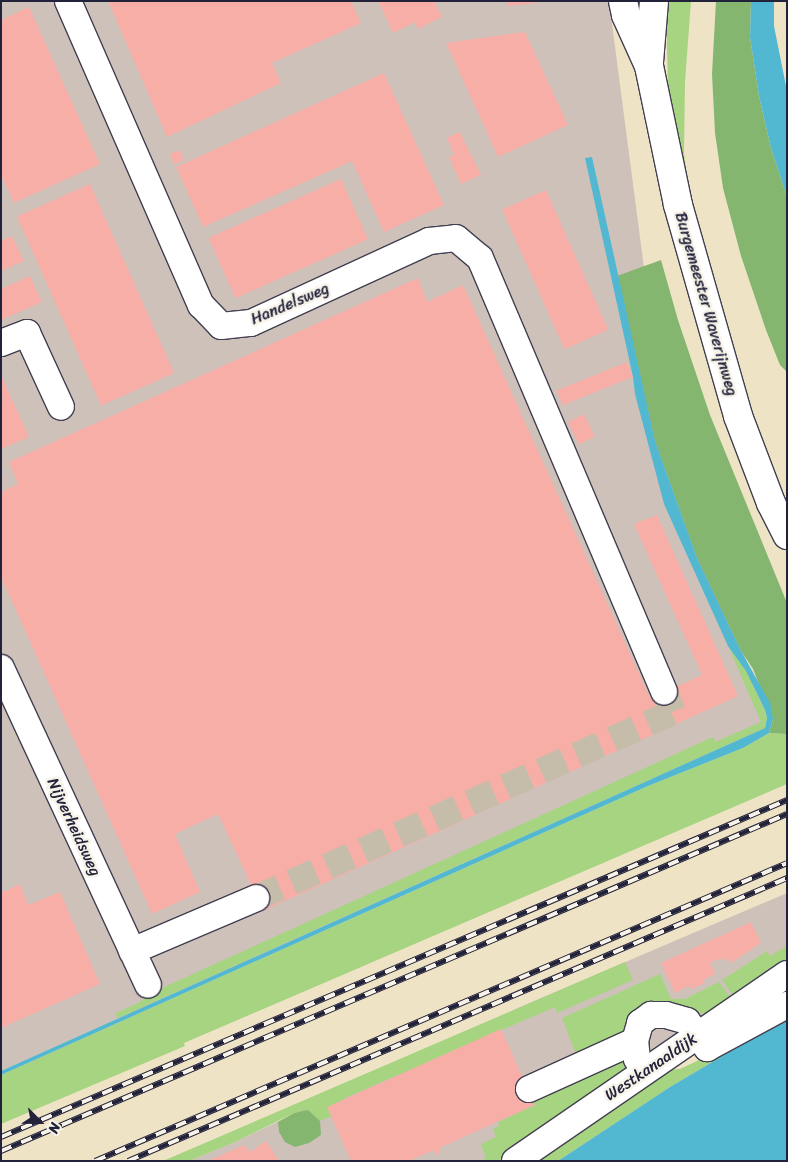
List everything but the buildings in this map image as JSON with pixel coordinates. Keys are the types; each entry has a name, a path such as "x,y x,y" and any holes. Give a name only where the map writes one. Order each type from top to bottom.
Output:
{"main road":[{"name":"Burgemeester Waverijnweg","path":"623,1 626,15 649,66 678,205 738,416 771,503 787,535"},
{"name":"Burgemeester Waverijnweg","path":"649,66 654,1"}],"street":[{"name":"Handelsweg","path":"68,1 201,305 222,326 251,323 429,241 456,238 480,258 664,692"},
{"path":"1,343 27,333 61,407"},
{"name":"Nijverheidsweg","path":"1,668 148,985"},
{"path":"132,951 256,898"},
{"name":"Westkanaaldijk","path":"515,1161 644,1072 707,1039 787,974"},
{"path":"644,1072 637,1059 635,1041 640,1023 656,1014 687,1021 707,1039 787,1005"},
{"path":"529,1089 635,1041"}],"shaded area":[{"path":"1,1 609,1 651,321 765,728 1,1071"},
{"path":"787,893 787,987 532,1161 189,1161 235,1142 520,1007"}],"green space":[{"path":"666,1 691,1 685,82 684,154 692,214 674,142 668,88"},
{"path":"716,1 751,1 750,37 759,96 771,148 787,197 787,372 780,365 766,330 741,256 723,188 715,133 712,74"},
{"path":"661,260 678,320 710,415 787,603 787,734 769,733 773,719 753,669 740,649 697,558 655,441 617,276"},
{"path":"728,646 746,671 765,710 767,718 765,728 118,1018 116,1015 116,1013 140,1002 149,994 713,737 715,742 761,722"},
{"path":"769,733 787,734 787,784 184,1043 185,1046 1,1124 1,1075 648,786 743,748"},
{"path":"787,946 787,962 735,998 722,980 767,951 770,956"},
{"path":"625,962 633,980 557,1013 555,1007 345,1098 349,1108 320,1121 308,1110 294,1113 235,1142 189,1161 163,1161"},
{"path":"660,974 671,999 685,999 719,982 732,1000 710,1014 688,1011 630,1029 577,1057 562,1018"},
{"path":"787,989 787,1018 670,1087 558,1161 532,1161 665,1070 680,1069 712,1054"},
{"path":"629,1053 632,1069 498,1161 475,1161 486,1159 481,1144 496,1137 493,1129 499,1126 498,1122 535,1105 533,1100"},
{"path":"308,1110 320,1121 321,1135 309,1143 295,1147 285,1142 279,1132 278,1122 294,1113"}],"water":[{"path":"751,1 774,1 774,26 787,91 787,197 771,148 759,96 750,37"},
{"path":"592,157 655,441 697,558 740,649 770,703 773,719 769,733 743,748 648,786 1,1075 1,1071 765,728 767,718 765,710 746,671 728,646 664,504 635,394 633,377 585,158"},
{"path":"787,1018 787,1161 558,1161 670,1087"}],"tunnel":[{"path":"256,898 673,712 664,692"}],"railway":[{"path":"1,1137 787,800"},
{"path":"1,1151 787,814"},
{"path":"95,1161 787,863"},
{"path":"128,1161 787,878"}]}
